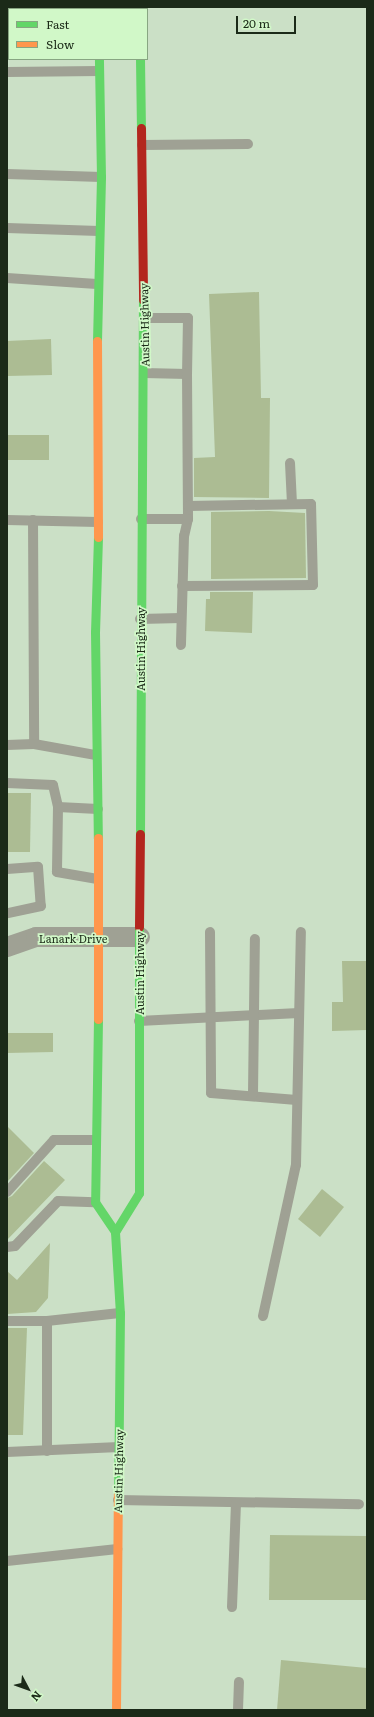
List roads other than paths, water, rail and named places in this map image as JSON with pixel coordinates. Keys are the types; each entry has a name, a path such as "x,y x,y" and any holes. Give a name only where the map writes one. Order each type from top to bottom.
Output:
{"main road":[{"path":"99,60 101,177 97,284 98,522 95,632 98,809 97,879 99,938 95,1202 115,1232"},
{"name":"Austin Highway","path":"116,1710 120,1313 115,1232 139,1194 140,619 144,373 140,60"}],"street":[{"name":"Lanark Drive","path":"7,947 36,937 140,937"}],"lane":[{"path":"7,72 99,71"},
{"path":"142,145 248,144"},
{"path":"7,174 101,177"},
{"path":"7,228 99,231"},
{"path":"7,278 97,284"},
{"path":"144,318 188,318 188,519 184,536 181,645"},
{"path":"144,373 187,374"},
{"path":"290,463 292,504"},
{"path":"182,586 313,585 311,504 188,506"},
{"path":"142,519 188,519"},
{"path":"7,520 98,522"},
{"path":"34,520 34,744"},
{"path":"140,619 181,618"},
{"path":"7,745 34,744 96,755"},
{"path":"7,783 53,785 58,807 57,872 97,879"},
{"path":"58,807 98,809"},
{"path":"7,869 38,867 41,906 7,913"},
{"path":"210,932 211,1093 253,1094 297,1100"},
{"path":"263,1316 296,1165 301,932"},
{"path":"253,1094 255,939"},
{"path":"139,1021 299,1013"},
{"path":"7,1192 54,1140 95,1140"},
{"path":"7,1247 15,1246 58,1201 95,1202"},
{"path":"7,1321 47,1321 120,1313"},
{"path":"47,1321 47,1451"},
{"path":"7,1452 119,1447"},
{"path":"118,1500 359,1504"},
{"path":"232,1607 236,1503"},
{"path":"7,1561 117,1549"},
{"path":"238,1710 239,1682"}],"water":[{"path":"367,191 367,344 366,196"}]}
